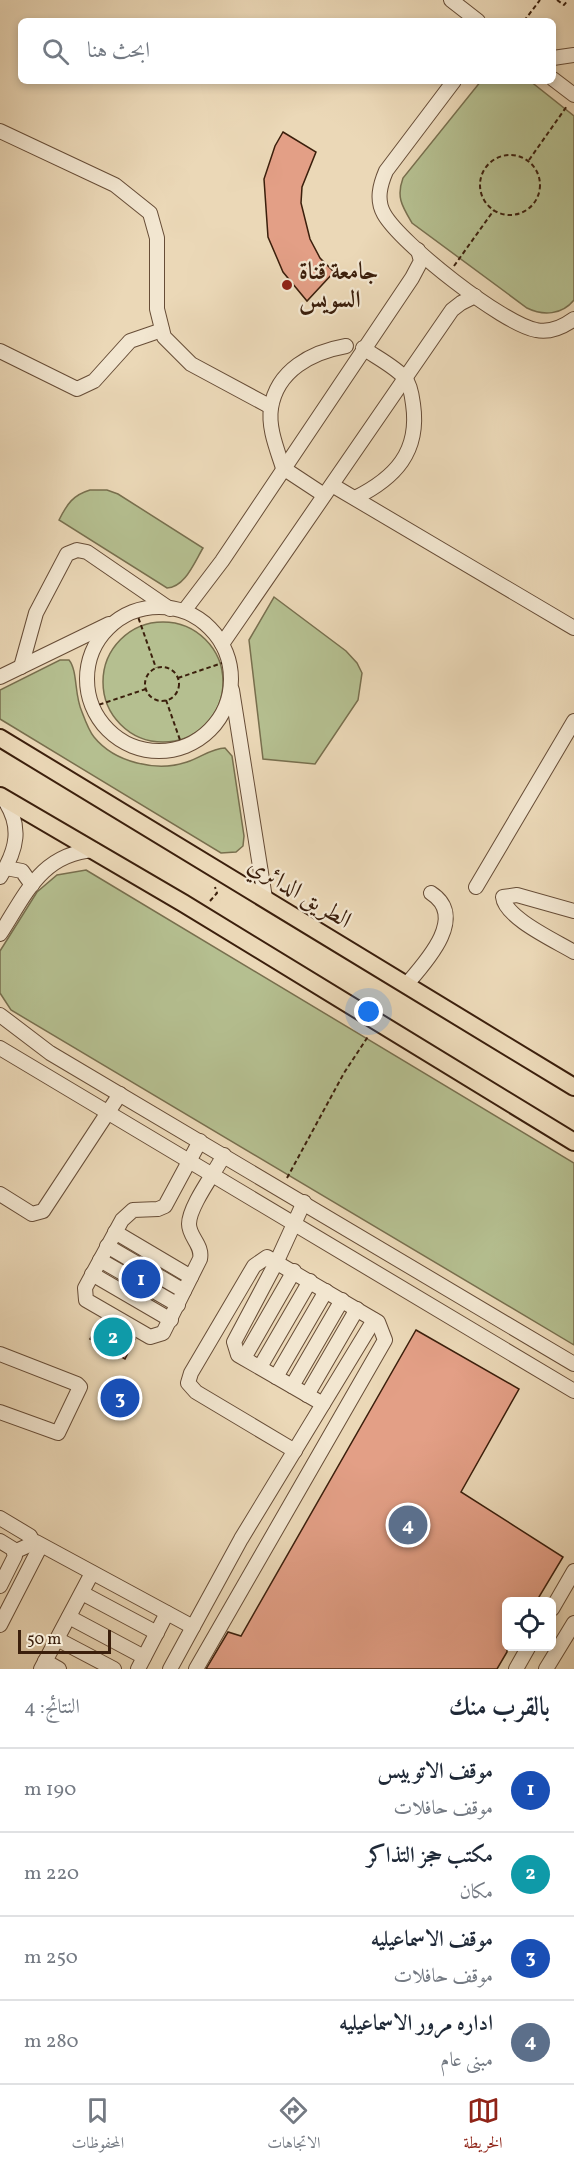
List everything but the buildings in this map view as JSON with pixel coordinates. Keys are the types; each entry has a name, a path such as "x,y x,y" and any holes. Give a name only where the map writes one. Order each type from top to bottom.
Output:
{"main road":[{"name":"الطريق الدائري","path":"0,738 574,1087"},
{"path":"1,796 94,850 574,1142"}],"street":[{"path":"451,0 474,18"},
{"path":"556,58 574,55"},
{"path":"556,82 571,100"},
{"path":"452,84 387,171 380,184 379,199 383,213 418,250 475,296 516,324 539,331 553,330 574,319"},
{"path":"0,131 115,185 150,213 157,238 157,298 162,330 168,344 191,364 271,407"},
{"path":"184,611 222,561 363,348 417,271 421,261 418,250"},
{"path":"222,644 452,310 460,303 475,296"},
{"path":"0,351 77,389 94,381 130,340 162,330"},
{"path":"346,346 326,349 308,357 292,370 279,386 271,407 272,429 283,468 328,490 355,498 574,628"},
{"path":"355,498 379,486 398,469 410,447 416,421 406,378 363,348"},
{"path":"21,667 36,613 67,554 77,550 87,552 170,609"},
{"path":"0,677 130,614 153,608 184,611 210,629 222,644 228,661 265,898"},
{"path":"130,614 108,629 92,656 87,687 92,707 103,724 118,738 136,748 156,752 176,750 194,743 209,732 221,717 228,699 231,680"},
{"path":"476,887 574,721"},
{"path":"1,796 11,809 17,839 14,854 3,873"},
{"path":"0,933 32,885 58,859 82,851 94,850"},
{"path":"3,873 22,872 32,885"},
{"path":"406,985 432,951 448,921 447,909 441,899 431,893"},
{"path":"574,911 517,895 503,897 504,904 514,916 574,952"},
{"path":"0,1015 50,1053 574,1364"},
{"path":"0,1048 574,1391"},
{"path":"0,1194 32,1214 44,1211 120,1094"},
{"path":"200,1141 165,1206 158,1209 133,1210 122,1220 83,1292 89,1303 150,1337 163,1333 171,1320 201,1253 190,1229 190,1220 224,1155"},
{"path":"304,1202 278,1261 235,1335 235,1349 244,1358 323,1404"},
{"path":"115,1232 191,1277"},
{"path":"107,1246 184,1291"},
{"path":"196,1669 262,1551 383,1346 382,1327 374,1320 278,1261 267,1257 257,1261 189,1376 188,1383 196,1392 295,1451"},
{"path":"100,1260 178,1305"},
{"path":"244,1358 294,1271"},
{"path":"92,1274 171,1320"},
{"path":"260,1367 310,1281"},
{"path":"276,1377 326,1291"},
{"path":"292,1386 342,1300"},
{"path":"308,1395 357,1310"},
{"path":"170,1669 241,1539 374,1320"},
{"path":"0,1354 80,1387 58,1433 0,1412"},
{"path":"0,1518 36,1542 193,1627"},
{"path":"241,1539 262,1551"},
{"path":"0,1540 14,1552 14,1563 2,1580"},
{"path":"14,1552 36,1542"},
{"path":"0,1626 36,1559 36,1542"},
{"path":"556,1602 574,1571"},
{"path":"59,1669 43,1665 93,1573"},
{"path":"82,1593 157,1633"},
{"path":"69,1617 141,1663 167,1613"},
{"path":"546,1669 574,1623"},
{"path":"57,1639 114,1669"},
{"path":"516,1669 527,1651"}],"path":[{"path":"526,18 540,0"},
{"path":"556,0 564,5 568,0"},
{"path":"528,161 571,100"},
{"path":"510,155 528,161 535,168 540,187 532,206 514,215 494,210 482,195 480,186 485,168 500,157 510,155"},
{"path":"448,274 494,210"},
{"path":"130,614 156,668"},
{"path":"178,678 228,661"},
{"path":"156,668 169,668 178,678 177,692 166,700 152,698 146,689 146,678 156,668"},
{"path":"92,707 146,689"},
{"path":"166,700 180,740 176,750"},
{"path":"203,901 215,899 217,893 211,883"},
{"path":"282,1189 344,1073 377,1022"}],"green space":[{"path":"479,84 534,84 574,116 574,300 564,309 552,313 527,308 412,223 400,196 403,178"},
{"path":"90,490 107,490 118,494 203,548 184,579 173,587 167,588 59,520 71,501"},
{"path":"274,597 346,651 357,663 362,673 358,700 315,764 263,759 249,640"},
{"path":"163,622 186,627 205,640 218,659 223,682 218,705 205,724 186,737 163,742 140,737 121,724 108,705 103,682 108,659 121,640 140,627"},
{"path":"60,660 69,660 72,665 78,698 90,732 113,753 137,763 163,766 187,762 225,748 232,756 244,836 243,846 236,852 221,853 0,719 0,690"},
{"path":"86,870 574,1163 574,1345 11,1010 0,993 0,951 37,892 57,875"}],"place":[{"name":"جامعة قناة السويس","path":"287,285"},
{"name":"موقف الاتوبيس","path":"141,1279"},
{"name":"مكتب حجز التذاكر","path":"113,1337"},
{"name":"موقف الاسماعيليه","path":"120,1398"},
{"name":"اداره مرور الاسماعيليه","path":"408,1525"}]}
